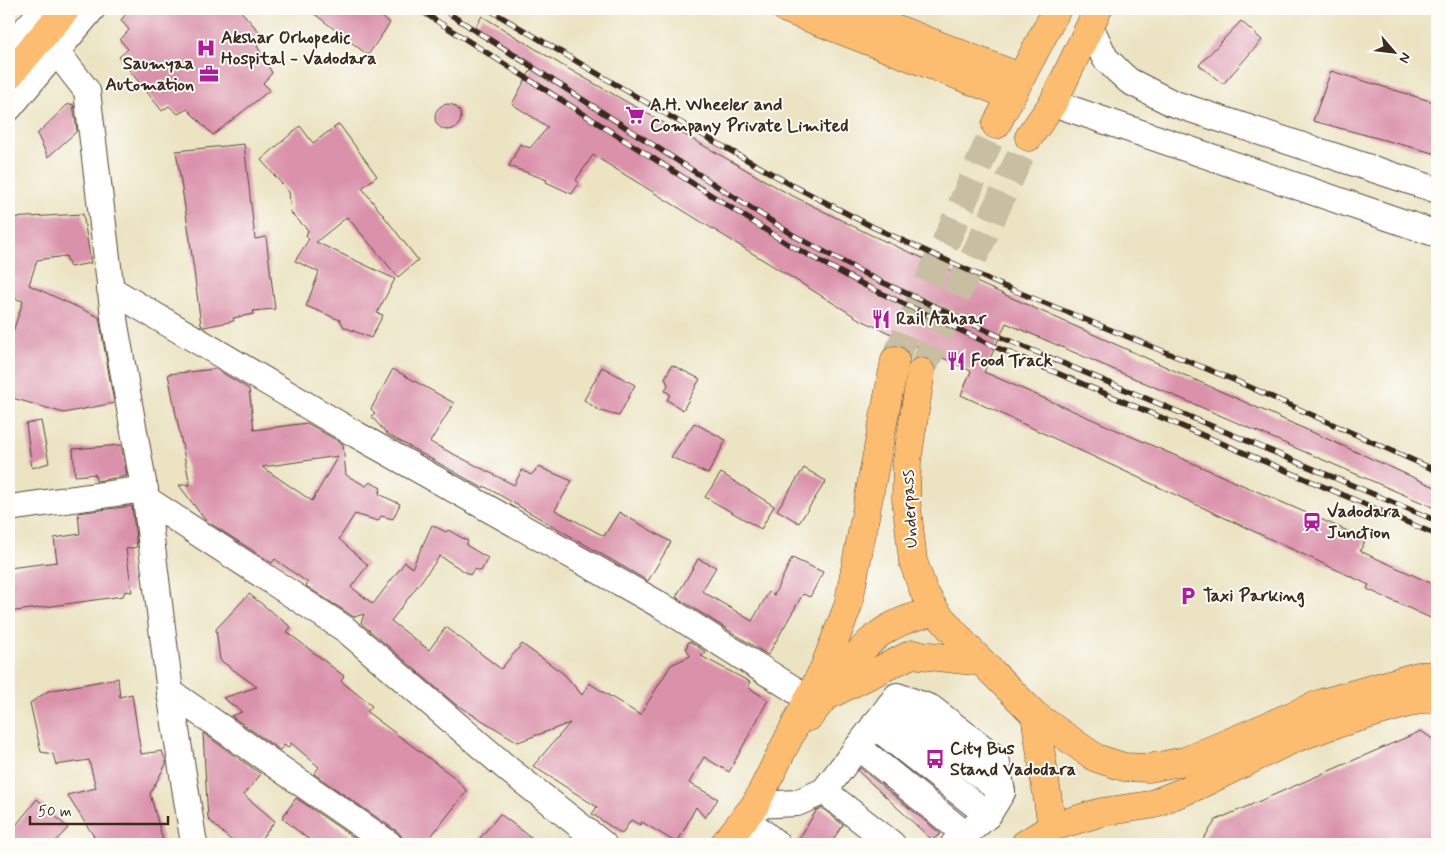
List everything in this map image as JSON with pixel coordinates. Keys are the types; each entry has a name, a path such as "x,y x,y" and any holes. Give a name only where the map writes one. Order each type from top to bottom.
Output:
{"main road":[{"path":"9,75 66,9"},
{"path":"846,9 1016,87"},
{"path":"996,125 1057,9"},
{"path":"798,11 1016,87"},
{"path":"1028,137 1053,103 1094,17"},
{"name":"Underpass","path":"817,698 824,668 848,606 896,360"},
{"name":"Underpass","path":"921,372 908,461 906,499 913,561 924,592 936,612 1035,715 1096,758 1124,767 1149,768 1185,761 1322,703 1418,676 1437,675"},
{"path":"742,828 782,752 817,698 860,649 887,628 915,616 936,612"},
{"path":"817,698 912,654 982,662"},
{"path":"1026,844 1052,827 1102,812 1150,805 1197,786 1293,739 1329,726 1422,700 1437,699"},
{"path":"1035,715 1048,788 1052,827"}],"street":[{"path":"9,48 44,9"},
{"path":"9,108 92,9"},
{"path":"1094,17 1105,58 1129,81 1172,103 1437,190"},
{"path":"56,51 87,91 114,325 146,494 170,692 194,844"},
{"path":"1053,103 1437,234"},
{"path":"110,289 357,435 662,606 817,698"},
{"path":"9,508 146,494 345,629 509,770 603,844"},
{"path":"170,692 389,844"},
{"path":"742,828 824,791 897,696 931,708 996,758 1002,792 988,815 960,840 858,747"},
{"path":"882,716 988,815"},
{"path":"824,791 892,844"},
{"path":"742,828 777,844"}],"building":[{"path":"130,9 239,9 262,35 257,46 272,73 263,83 270,90 213,135 187,109 178,114 169,106 162,111 119,57 128,49 120,40 129,30 121,20"},
{"path":"308,9 371,9 390,23 368,55"},
{"path":"482,16 560,64 787,193 871,235 1437,488 1437,509 1006,323 984,372 1366,539 1360,551 1437,586 1437,621 1367,589 1369,585 961,395 971,371 859,319 593,155 576,180 579,183 572,194 546,182 547,180 509,166 520,144 530,148 548,127 512,104 534,64 475,28"},
{"path":"1241,21 1262,40 1223,84 1199,65"},
{"path":"1331,71 1437,103 1437,154 1313,121"},
{"path":"73,104 77,131 48,157 37,134 67,105"},
{"path":"448,104 457,108 461,117 457,126 448,130 439,126 435,117 439,108"},
{"path":"339,124 377,176 362,188 418,260 398,277 347,217 316,242 395,279 377,313 383,315 371,338 344,327 340,320 306,306 319,272 295,261 309,239 306,236 308,230 291,213 289,192 261,160 300,126 313,143"},
{"path":"244,144 255,239 266,237 275,309 253,311 254,314 233,318 234,321 204,327 201,325 176,151"},
{"path":"83,214 91,263 70,267 66,256 37,260 29,285 99,317 114,403 64,413 9,397 9,344 23,301 9,297 9,218"},
{"path":"672,365 700,379 683,410 667,400 670,394 665,391 668,385 665,378"},
{"path":"602,367 635,385 619,416 600,411 584,400"},
{"path":"216,369 249,389 254,430 307,423 343,444 346,475 366,486 370,482 381,488 379,494 400,504 393,519 381,516 378,521 355,514 339,539 368,565 351,587 373,604 405,562 412,568 432,525 446,532 448,530 468,541 466,545 488,558 481,571 474,569 470,575 440,556 391,621 429,650 446,627 501,669 522,644 564,674 582,695 589,683 640,715 671,665 690,656 686,648 689,641 706,652 701,656 750,682 748,687 768,700 729,772 704,757 689,783 718,799 705,818 696,807 677,843 642,822 640,825 631,820 622,834 592,814 597,807 533,766 570,723 518,742 455,704 361,623 364,614 354,617 306,586 308,583 275,559 272,563 205,520 179,485 190,485 168,374","holes":["338,456 312,501 262,467"]},
{"path":"393,369 454,403 430,442 514,485 522,470 531,475 539,467 572,481 555,510 604,536 619,512 671,542 648,581 484,486 483,488 387,434 371,416 375,413 371,409"},
{"path":"41,421 49,463 32,468 26,424"},
{"path":"694,423 726,440 708,474 671,457"},
{"path":"121,445 127,476 96,481 95,474 75,476 73,449"},
{"path":"804,468 826,481 799,523 777,510"},
{"path":"721,473 774,506 761,529 705,497"},
{"path":"132,506 137,547 126,549 132,592 125,591 123,596 9,612 9,568 57,562 54,538 80,534 78,513"},
{"path":"792,558 823,572 810,597 803,594 768,655 676,597 698,559 716,567 702,591 752,621 769,592 774,595"},
{"path":"249,594 291,627 287,632 344,676 341,681 372,706 367,712 454,777 467,791 425,844 404,844 398,832 314,774 319,767 291,743 288,748 284,745 280,750 231,716 242,712 223,698 257,687 220,660 216,629"},
{"path":"118,678 120,697 132,694 141,754 162,751 166,761 150,794 164,844 99,844 67,795 96,788 89,760 56,765 53,754 41,752 30,703 48,691"},
{"path":"1421,731 1437,742 1437,844 1200,844 1216,820"},
{"path":"203,733 261,774 244,795 275,821 257,844 235,844 208,819"},
{"name":"City Bus Stand Vadodara","path":"860,768 941,834 932,840 858,771"},
{"path":"296,798 363,844 314,844 282,818"},
{"path":"37,799 68,828 53,844 9,844 9,834"},
{"path":"822,808 843,825 830,844 796,844 816,811"},
{"path":"500,814 540,844 475,844"}],"tunnel":[{"path":"895,360 996,125"},
{"path":"921,372 1029,137"}],"railway":[{"path":"418,9 788,244 866,286 998,348 1437,535"},
{"path":"442,9 793,235 871,277 1003,338 1437,521"},
{"path":"488,9 676,120 790,184 873,227 1003,286 1234,380 1437,471"}],"place":[{"name":"Akshar Orhopedic Hospital - Vadodara","path":"206,48"},
{"name":"Saumyaa Automation","path":"209,74"},
{"name":"A.H. Wheeler and Company Private Limited","path":"635,115"},
{"name":"Rail Aahaar","path":"881,319"},
{"name":"Food Track","path":"956,361"},
{"name":"Vadodara Junction","path":"1312,522"},
{"name":"Taxi Parking","path":"1188,596"},
{"name":"City Bus Stand Vadodara","path":"935,759"}]}
